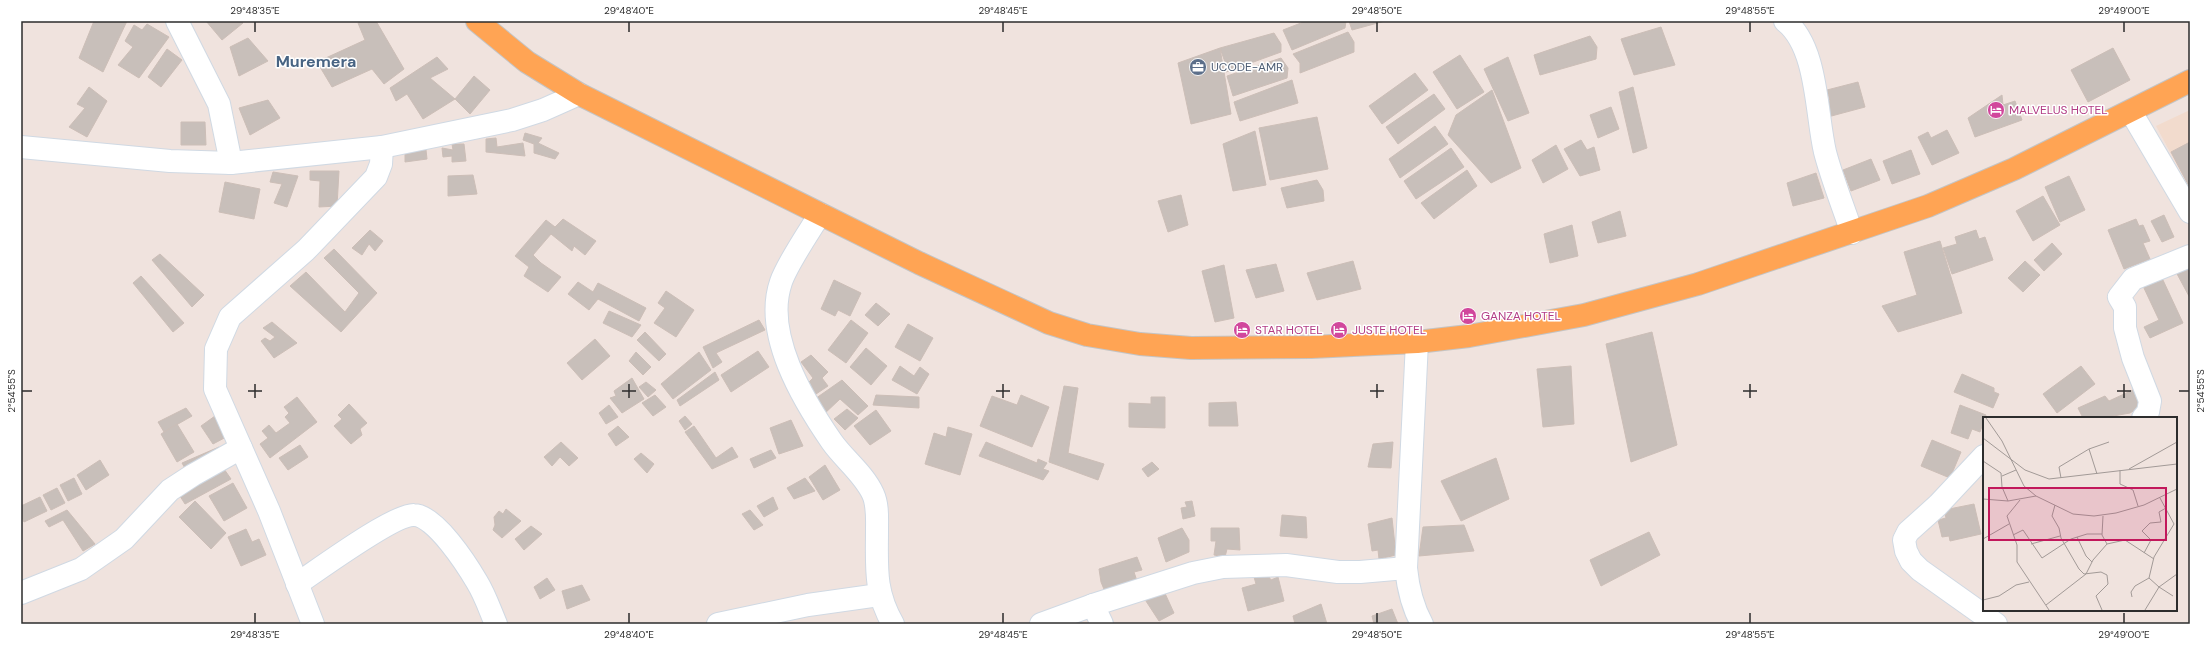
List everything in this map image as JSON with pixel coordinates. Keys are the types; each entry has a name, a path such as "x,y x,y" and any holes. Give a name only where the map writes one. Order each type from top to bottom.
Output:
{"main road":[{"path":"477,21 527,62 579,94 820,214 1049,323 1087,334 1140,344 1191,348 1311,347 1417,342 1469,336 1584,315 1698,284 1928,206 2014,169 2131,112 2190,81"}],"street":[{"path":"177,21 219,104 231,163"},
{"path":"1785,21 1792,27 1803,48 1815,82 1825,152 1852,233"},
{"path":"21,147 170,161 231,163 382,147 512,120 543,110 579,94"},
{"path":"2131,112 2190,212"},
{"path":"313,624 269,511 215,389 216,349 230,317 306,250 376,177 381,164 382,147"},
{"path":"820,214 781,280 777,296 776,314 783,352 794,379 832,442 873,495 877,509 877,582 879,595 893,624"},
{"path":"2144,417 2148,412 2150,401 2133,358 2125,328 2125,307 2119,297 2133,279 2190,256"},
{"path":"1417,342 1406,568 1408,587 1414,611 1422,624"},
{"path":"21,593 80,569 124,539 170,490 193,475 241,448"},
{"path":"1983,457 1938,505 1908,532 1904,540 1911,561 1920,570 1996,624"},
{"path":"297,584 404,515 416,514 425,518 439,530 460,556 478,583 496,624"},
{"path":"1041,624 1093,605 1193,573 1223,567 1286,565 1338,572 1360,572 1406,568"},
{"path":"718,624 808,605 879,595"},
{"path":"1093,605 1102,624"}],"shaded area":[{"path":"2190,110 2190,189 2156,126"}],"building":[{"path":"94,21 127,21 103,72 79,58"},
{"path":"206,21 241,21 243,23 222,40"},
{"path":"363,21 376,21 404,69 384,84 372,69 332,87 317,62 365,40 358,23"},
{"path":"1306,21 1346,21 1345,28 1292,50 1283,30"},
{"path":"1349,21 1385,21 1352,30"},
{"path":"147,24 169,37 139,78 118,65 133,47 125,41 134,25 142,30"},
{"path":"1661,27 1675,65 1634,75 1621,39"},
{"path":"1348,32 1354,42 1354,52 1300,73 1300,63 1293,54"},
{"path":"1274,33 1281,44 1281,52 1226,72 1226,65 1220,48"},
{"path":"1590,36 1597,47 1596,59 1540,75 1534,55"},
{"path":"248,38 268,61 239,76 230,47"},
{"path":"1220,48 1231,114 1191,124 1178,63"},
{"path":"2113,48 2130,80 2088,102 2071,70"},
{"path":"167,49 182,60 161,87 148,77"},
{"path":"1460,55 1484,92 1457,109 1433,72"},
{"path":"437,57 448,69 430,78 455,99 423,119 407,94 396,101 390,88"},
{"path":"1508,57 1529,113 1508,121 1484,69"},
{"path":"1281,58 1288,68 1287,78 1233,96 1227,76"},
{"path":"1415,73 1428,90 1382,124 1369,106"},
{"path":"474,76 490,90 470,114 455,99"},
{"path":"1292,80 1298,103 1240,121 1234,102"},
{"path":"1858,82 1865,107 1824,118 1820,104 1830,101 1827,90"},
{"path":"89,87 107,101 87,137 69,127 85,108 77,104"},
{"path":"1633,87 1647,148 1633,153 1619,92"},
{"path":"1492,90 1521,168 1491,183 1448,135 1456,115"},
{"path":"1434,94 1445,109 1398,144 1386,127"},
{"path":"2002,95 2003,105 2015,101 2022,120 1975,137 1968,118"},
{"path":"268,100 280,118 250,135 239,108"},
{"path":"1611,107 1619,129 1598,138 1590,115"},
{"path":"1317,117 1328,169 1270,180 1259,128"},
{"path":"181,122 205,122 206,145 181,145"},
{"path":"1435,126 1448,144 1400,178 1389,159"},
{"path":"1947,130 1959,153 1932,165 1918,137 1928,132 1931,138"},
{"path":"1255,131 1266,185 1233,191 1223,144"},
{"path":"525,133 542,138 538,143 559,153 555,159 534,153 534,144 523,140"},
{"path":"496,138 497,147 523,143 525,156 486,152 486,139"},
{"path":"1581,140 1587,150 1594,147 1600,170 1580,176 1564,149"},
{"path":"2190,142 2190,188 2171,152"},
{"path":"452,144 464,144 466,161 452,162 452,156 443,157 442,148 453,150"},
{"path":"1556,145 1568,169 1543,183 1532,160"},
{"path":"1451,148 1464,167 1416,199 1404,181"},
{"path":"405,150 426,150 427,159 405,162"},
{"path":"1911,150 1920,174 1892,184 1883,161"},
{"path":"1871,159 1880,180 1851,191 1843,170"},
{"path":"1467,170 1477,186 1434,219 1421,203"},
{"path":"310,171 339,171 337,206 319,207 320,181 310,180"},
{"path":"273,172 298,176 287,207 274,203 282,184 270,182"},
{"path":"1816,173 1824,198 1793,206 1787,183"},
{"path":"473,175 477,194 448,196 448,176"},
{"path":"2069,176 2085,210 2060,222 2045,187"},
{"path":"1317,180 1323,190 1324,201 1287,208 1281,188"},
{"path":"225,182 260,189 254,219 219,212"},
{"path":"1181,195 1188,225 1168,232 1158,201"},
{"path":"2043,196 2060,225 2033,241 2016,211"},
{"path":"1620,211 1626,236 1598,243 1592,222"},
{"path":"2164,215 2174,237 2162,242 2151,221"},
{"path":"563,219 596,241 585,255 574,246 572,251 551,234 533,255 541,263 561,277 548,292 524,276 529,267 515,256 546,220 555,227"},
{"path":"2136,219 2139,226 2143,225 2150,241 2143,243 2150,259 2124,269 2108,230"},
{"path":"1572,225 1578,256 1550,263 1544,234"},
{"path":"370,230 383,241 375,251 369,244 362,255 352,248"},
{"path":"1976,230 1979,239 1985,237 1993,260 1952,274 1943,248 1957,244 1955,237"},
{"path":"1940,241 1962,313 1898,332 1882,306 1917,295 1904,252"},
{"path":"2052,243 2062,254 2044,271 2034,260"},
{"path":"334,249 377,293 341,332 290,286 306,272 345,312 359,293 324,258"},
{"path":"160,254 204,295 192,307 152,260"},
{"path":"1353,261 1361,289 1317,300 1307,273"},
{"path":"2025,261 2040,275 2023,292 2008,278"},
{"path":"1276,264 1284,291 1256,298 1246,270"},
{"path":"1224,265 1234,318 1215,322 1202,271"},
{"path":"2190,265 2190,298 2176,272"},
{"path":"141,276 184,323 173,332 133,283"},
{"path":"2162,278 2183,323 2150,338 2144,327 2159,320 2143,286"},
{"path":"834,280 861,293 850,316 838,310 835,316 821,309"},
{"path":"578,282 593,292 598,283 646,308 639,321 598,299 589,310 568,294"},
{"path":"666,291 694,310 676,337 654,323 665,308 658,303"},
{"path":"876,303 890,314 878,326 865,315"},
{"path":"609,311 641,325 632,337 603,323"},
{"path":"759,320 765,330 716,353 722,362 713,368 703,347"},
{"path":"851,320 868,333 846,363 828,350"},
{"path":"272,322 297,343 274,358 261,341 265,338 270,341 275,337 263,328"},
{"path":"908,324 933,338 920,361 895,347"},
{"path":"645,332 666,354 659,361 637,340"},
{"path":"1652,332 1677,445 1631,462 1606,344"},
{"path":"595,339 610,356 582,380 567,363"},
{"path":"866,348 887,366 871,385 850,367"},
{"path":"758,351 769,367 731,392 721,375"},
{"path":"636,352 651,367 643,375 629,361"},
{"path":"699,352 711,370 673,399 661,384"},
{"path":"811,355 828,372 822,378 828,386 813,396 805,386 813,378 801,362"},
{"path":"900,366 914,376 920,367 929,374 917,394 892,380"},
{"path":"1571,366 1574,424 1543,427 1537,369"},
{"path":"2081,366 2095,384 2057,413 2043,394"},
{"path":"715,372 719,380 680,406 677,400"},
{"path":"1962,374 1994,388 1994,392 1999,394 1993,408 1954,392"},
{"path":"632,378 644,399 622,413 610,398 616,396 614,391"},
{"path":"842,380 868,406 858,415 840,399 823,415 812,401"},
{"path":"646,382 656,390 648,397 639,387"},
{"path":"1064,386 1078,388 1068,453 1104,464 1098,480 1049,462"},
{"path":"2135,389 2140,407 2130,413 2108,417 2082,417 2078,408 2105,396 2109,401"},
{"path":"655,395 666,407 653,416 642,403"},
{"path":"876,395 919,397 919,408 873,405"},
{"path":"1021,395 1049,407 1032,447 980,426 992,396 1017,405"},
{"path":"297,397 317,422 270,458 260,444 268,438 262,431 269,425 276,433 290,423 285,417 289,413 284,407"},
{"path":"1151,397 1165,397 1165,428 1129,427 1129,403 1151,404"},
{"path":"1236,402 1238,426 1209,426 1209,403"},
{"path":"349,404 367,423 360,429 362,435 351,444 334,426 342,419 338,415"},
{"path":"609,405 618,417 606,424 599,413"},
{"path":"1960,405 1986,415 1985,417 1983,417 1983,424 1980,432 1972,429 1968,439 1951,433"},
{"path":"186,408 192,416 164,432 158,422"},
{"path":"847,409 858,418 845,430 834,419"},
{"path":"876,410 891,431 870,445 854,426"},
{"path":"215,416 228,436 213,444 201,426"},
{"path":"685,416 692,424 685,430 679,421"},
{"path":"791,420 803,446 779,454 770,428"},
{"path":"177,424 194,452 177,462 161,434"},
{"path":"618,426 629,437 616,446 608,434"},
{"path":"694,426 716,458 732,447 738,457 712,469 685,432"},
{"path":"948,427 972,434 960,475 925,464 934,433 946,437"},
{"path":"1932,440 1961,452 1950,478 1921,466"},
{"path":"561,442 578,458 569,466 560,457 552,466 544,457"},
{"path":"986,442 1037,463 1038,459 1047,463 1043,469 1049,471 1043,480 979,456"},
{"path":"1393,442 1391,468 1368,467 1373,444"},
{"path":"300,445 308,457 288,470 279,458"},
{"path":"219,447 221,455 186,470 182,463"},
{"path":"771,450 776,458 754,468 750,459"},
{"path":"641,453 654,464 647,473 634,459"},
{"path":"1496,458 1509,499 1461,521 1441,481"},
{"path":"100,460 109,475 86,490 77,475"},
{"path":"1152,462 1159,469 1148,477 1142,469"},
{"path":"825,465 840,490 823,500 809,477"},
{"path":"224,469 231,479 185,504 178,493"},
{"path":"74,478 82,494 68,501 60,485"},
{"path":"805,478 815,491 794,499 787,488"},
{"path":"233,483 247,508 224,521 209,496"},
{"path":"57,488 65,503 51,510 43,495"},
{"path":"40,497 47,511 24,522 21,515 21,506"},
{"path":"773,497 778,509 764,517 757,506"},
{"path":"195,501 226,533 211,549 179,517"},
{"path":"1192,501 1195,516 1183,519 1181,508 1187,507 1185,502"},
{"path":"1974,504 1981,534 1950,541 1949,536 1942,537 1938,520 1946,518 1944,510"},
{"path":"506,509 521,521 502,538 493,530 495,525 494,517 499,511 503,514"},
{"path":"67,510 95,544 83,551 63,520 49,527 45,521"},
{"path":"750,510 763,525 754,530 742,514"},
{"path":"1282,515 1306,517 1307,538 1280,536"},
{"path":"1392,518 1396,555 1379,559 1378,550 1372,551 1368,524"},
{"path":"1464,525 1474,551 1419,556 1423,527"},
{"path":"531,526 542,534 524,550 515,539"},
{"path":"1182,528 1189,540 1189,552 1166,562 1158,538"},
{"path":"1211,528 1239,528 1240,550 1227,549 1225,557 1214,555 1216,541 1211,541"},
{"path":"246,529 252,542 259,539 266,555 241,566 228,537"},
{"path":"1649,532 1660,555 1601,586 1590,560"},
{"path":"1137,557 1142,570 1134,572 1138,584 1106,594 1101,582 1099,569"},
{"path":"1267,574 1271,580 1278,577 1284,601 1248,611 1242,588 1256,584 1254,577"},
{"path":"547,578 555,590 540,599 534,587"},
{"path":"582,585 590,600 567,609 562,591"},
{"path":"1163,589 1174,613 1159,621 1144,598"},
{"path":"1321,604 1327,624 1295,624 1293,616"},
{"path":"1392,609 1398,624 1374,624 1372,616"}],"place":[{"name":"UCODE-AMR","path":"1198,67"},
{"name":"MALVELUS HOTEL","path":"1996,110"},
{"name":"GANZA HOTEL","path":"1468,316"},
{"name":"STAR HOTEL","path":"1242,330"},
{"name":"JUSTE HOTEL","path":"1339,330"}],"district":[{"name":"Muremera","path":"316,61"}]}
